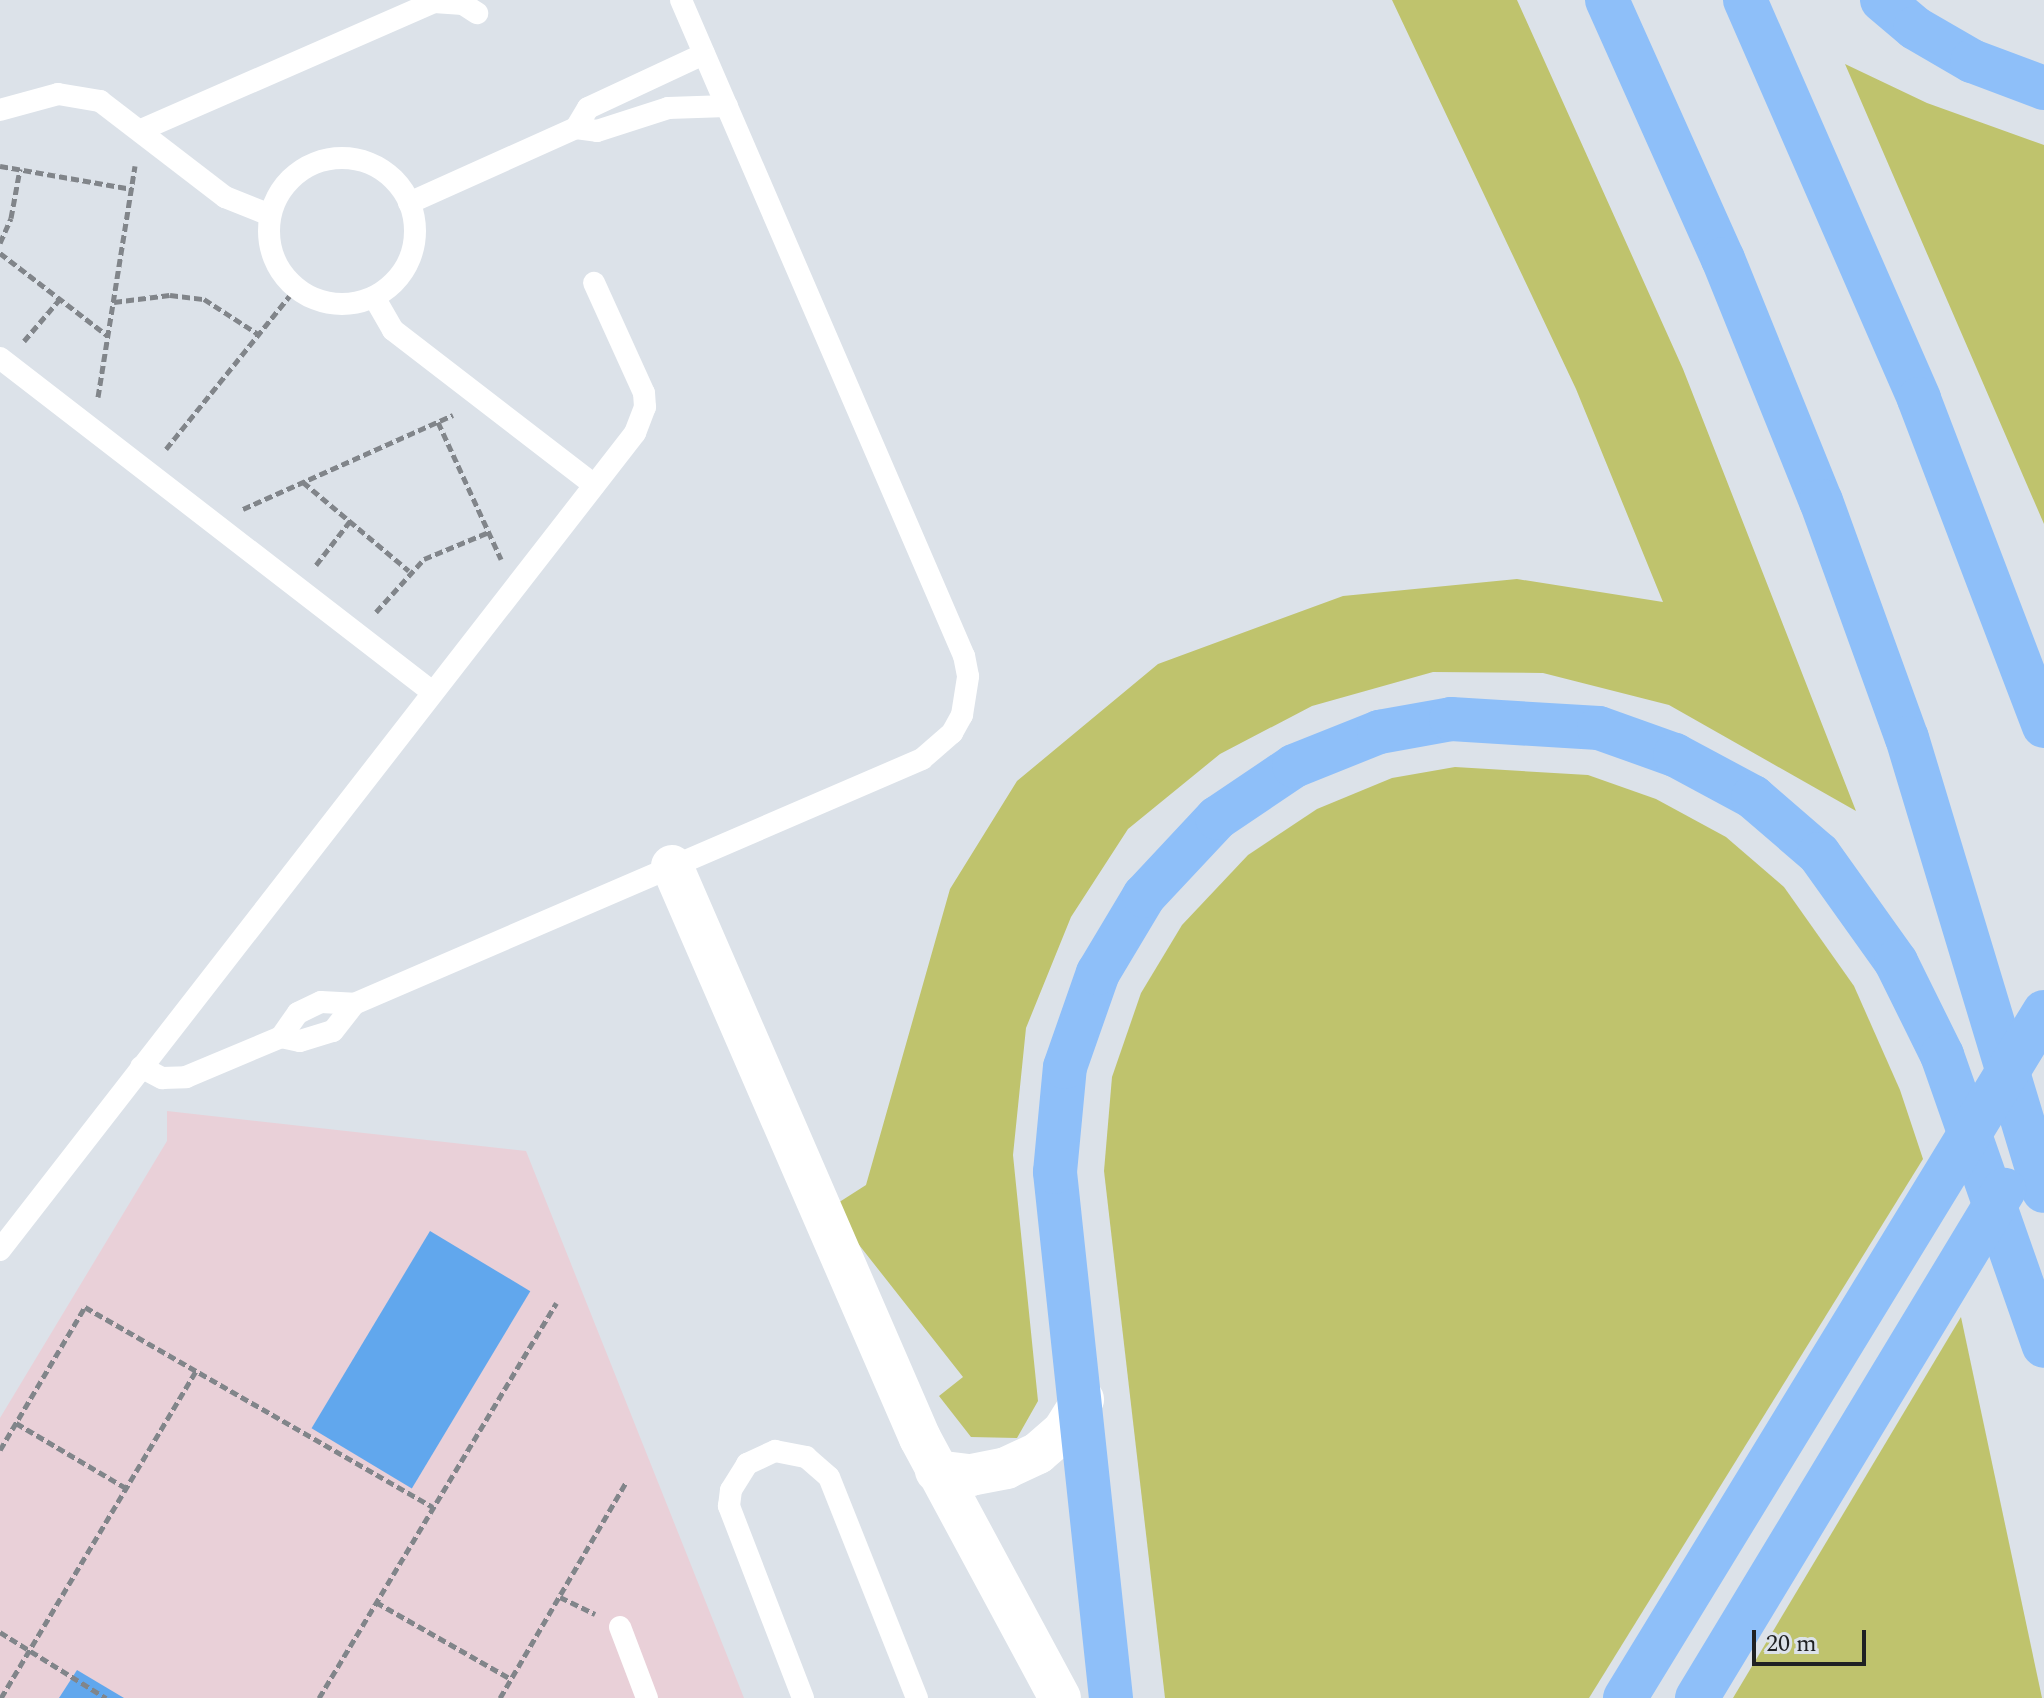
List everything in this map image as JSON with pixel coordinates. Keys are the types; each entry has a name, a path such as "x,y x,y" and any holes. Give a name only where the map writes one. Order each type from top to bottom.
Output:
{"highway":[{"path":"1607,0 1723,259 1821,501 1907,738 1989,996 2044,1191"},
{"path":"1745,0 1919,399 2044,726"},
{"path":"1882,0 1915,28 1972,61 2044,88"},
{"path":"1111,1698 1083,1400 1055,1172 1065,1067 1098,973 1144,896 1217,818 1294,766 1379,732 1451,719 1599,728 1675,755 1753,797 1819,854 1896,962 1942,1055 2044,1346"},
{"path":"1625,1698 2044,1012"},
{"path":"1697,1698 2044,1127"}],"street":[{"path":"672,866 936,1471 1060,1698"},
{"path":"936,1471 971,1475 1006,1468 1038,1453 1064,1430 1083,1400"}],"lane":[{"path":"281,1037 300,1041 333,1031 354,1004 922,759 952,733 967,696 964,656 681,0"},
{"path":"141,130 434,2 463,4 477,13"},
{"path":"576,128 588,108 704,54"},
{"path":"0,110 38,97 78,95 100,101 225,197 270,215"},
{"path":"409,203 576,128 597,131 668,108 727,106"},
{"path":"325,159 356,160 384,171 409,203 412,249 399,278 374,297 339,305 296,288 271,252 270,215 290,180 325,159"},
{"path":"0,1250 431,691 635,433 645,407 640,378 594,283"},
{"path":"374,297 393,330 594,485"},
{"path":"3,360 431,691"},
{"path":"141,1067 162,1078 186,1077 281,1037 298,1013 332,1000 354,1004"},
{"path":"803,1698 729,1506 731,1490 747,1464 775,1451 806,1457 829,1477 917,1698"},
{"path":"620,1627 647,1698"}],"path":[{"path":"92,429 141,130"},
{"path":"0,166 132,189"},
{"path":"0,243 11,218 20,169"},
{"path":"0,253 108,335"},
{"path":"148,473 296,288"},
{"path":"114,302 170,295 204,299 258,334"},
{"path":"3,360 60,299"},
{"path":"213,522 485,401"},
{"path":"438,422 514,586"},
{"path":"303,482 409,571"},
{"path":"298,588 350,521"},
{"path":"358,635 409,571 440,549 489,532"},
{"path":"319,1698 556,1303"},
{"path":"0,1450 85,1307 433,1507"},
{"path":"1,1698 196,1371"},
{"path":"16,1423 126,1488"},
{"path":"500,1698 627,1481"},
{"path":"560,1597 620,1627"},
{"path":"376,1602 511,1679"},
{"path":"0,1632 106,1698"}],"shaded area":[{"path":"167,1111 526,1151 744,1698 0,1698 0,1418 167,1141"}],"green space":[{"path":"1392,0 1517,0 1683,369 1856,811 1669,705 1543,673 1433,672 1312,706 1220,754 1128,829 1071,917 1026,1028 1013,1155 1038,1401 1017,1438 971,1437 939,1396 963,1377 830,1208 866,1185 950,889 1017,781 1158,664 1343,596 1517,579 1663,602 1576,389"},
{"path":"1845,64 1927,103 2044,145 2044,524"},
{"path":"1455,767 1588,775 1656,799 1726,837 1784,887 1854,986 1900,1090 1923,1159 1589,1698 1165,1698 1104,1171 1112,1077 1141,993 1182,925 1248,855 1317,809 1392,778"},
{"path":"1961,1317 2042,1698 1733,1698"}],"building":[{"path":"430,1231 530,1291 412,1488 312,1428"},
{"path":"77,1670 124,1698 59,1698"}]}
